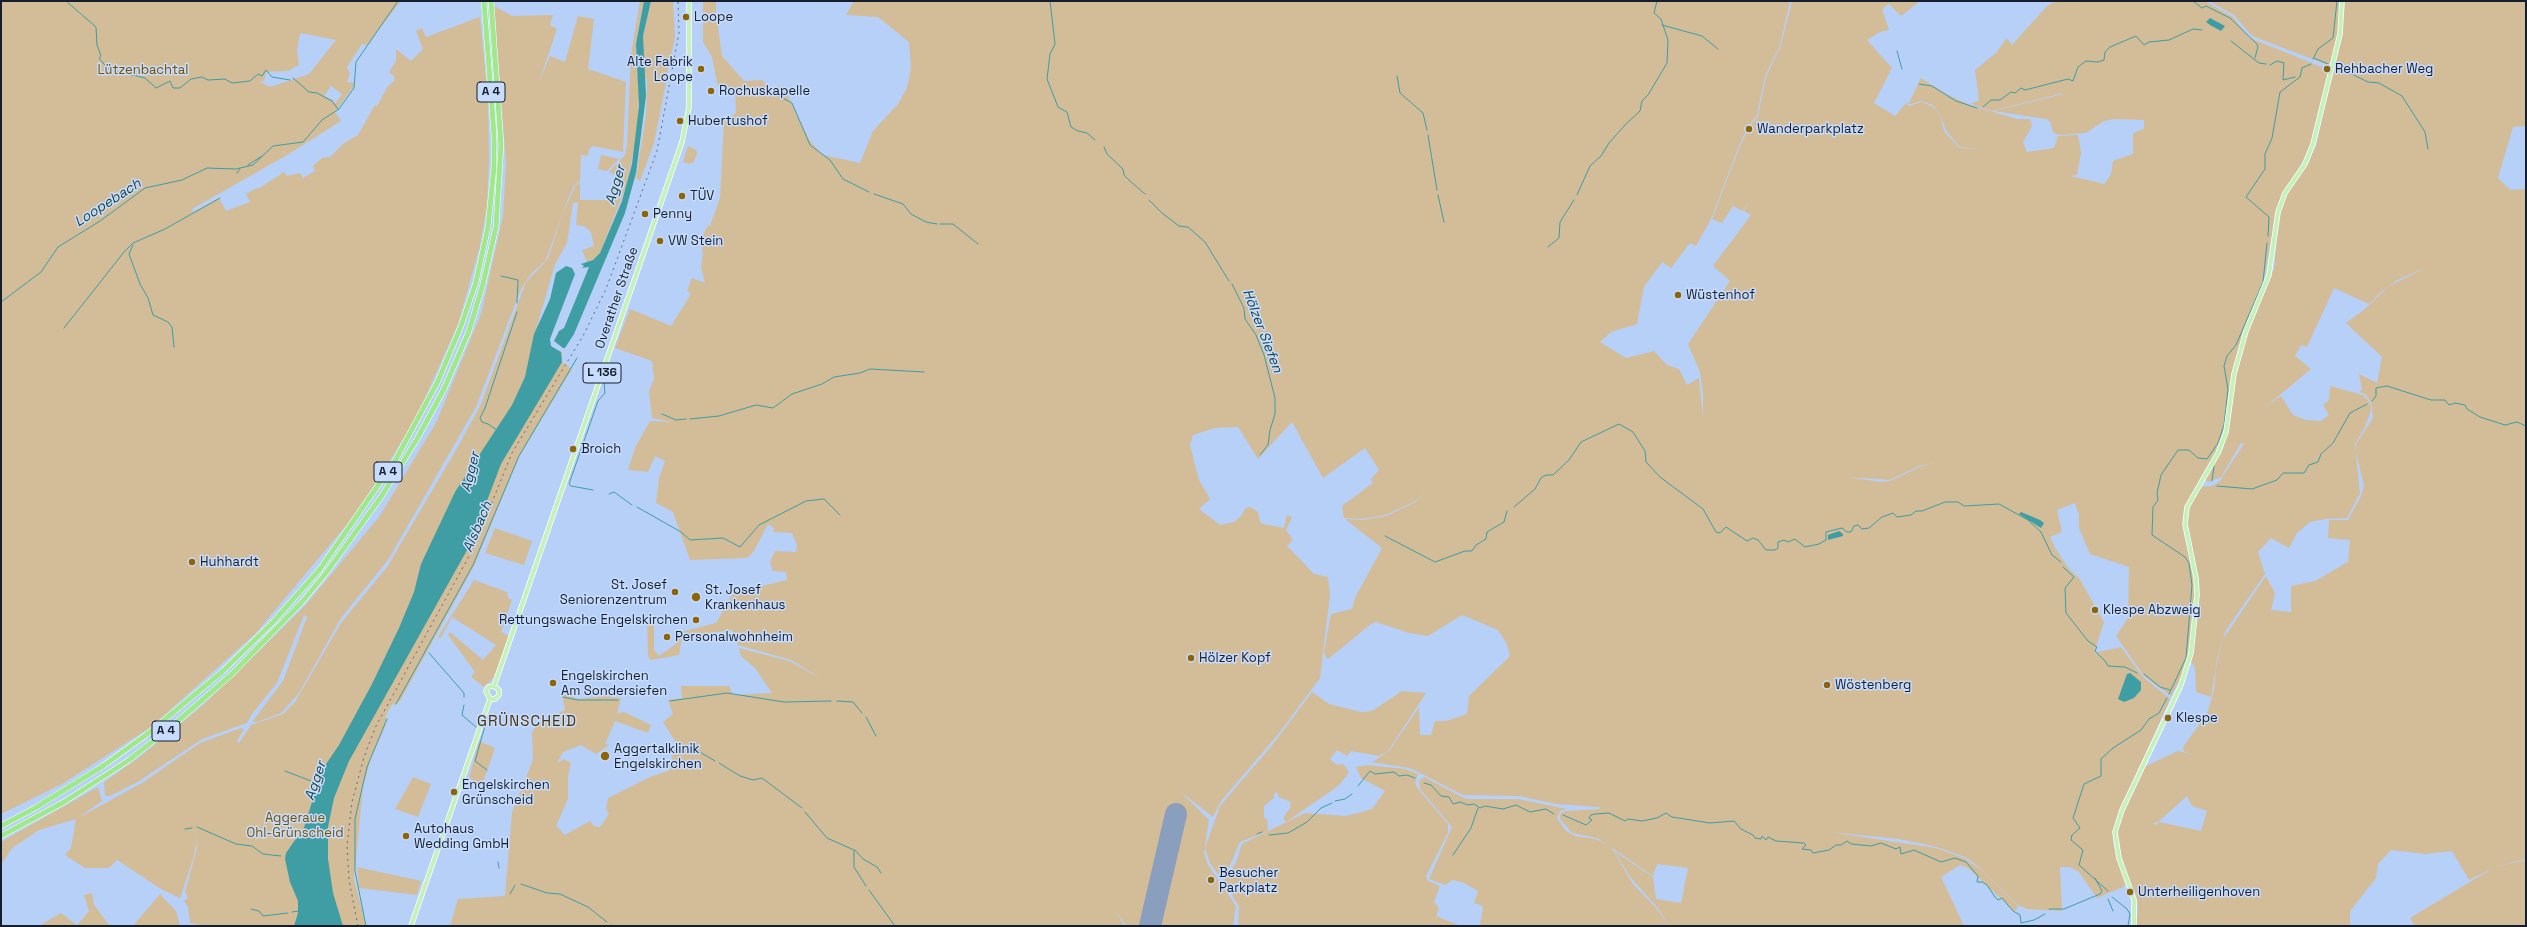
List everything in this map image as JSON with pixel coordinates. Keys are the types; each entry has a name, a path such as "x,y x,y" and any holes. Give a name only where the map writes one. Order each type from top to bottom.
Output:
{"highway":[{"name":"A 4","path":"1,826 46,801 103,766 146,735 229,666 273,622 320,569 395,461 438,381 461,326 477,275 488,227 494,167 484,1"},
{"name":"A 4","path":"1,836 105,776 153,742 204,698 258,648 302,602 381,497 417,439 444,388 469,331 483,284 496,227 501,121 491,1"}],"main road":[{"name":"Overather Straße","path":"494,686 682,142 689,106 689,1"},
{"path":"2134,926 2136,910 2116,847 2115,832 2118,821 2181,685 2191,653 2197,595 2196,578 2185,524 2187,507 2218,454 2226,432 2234,374 2246,331 2269,275 2278,212 2285,193 2305,164 2313,144 2340,34 2342,1"},
{"name":"L 136","path":"494,686 499,690 499,695 495,699 490,699 486,695 486,691 488,687 494,686"},
{"name":"L 136","path":"411,926 490,699"}],"green space":[{"name":"Lützenbachtal","path":"1,1 401,1 367,45 362,44 347,67 350,74 347,82 354,83 354,86 335,112 341,121 287,155 192,209 193,212 219,198 226,211 250,202 246,194 257,188 258,189 284,172 287,176 300,173 303,178 315,171 313,166 322,158 330,157 344,143 358,135 375,105 377,106 388,86 395,80 394,76 389,72 396,61 396,49 411,61 423,49 416,31 422,28 426,37 480,17 488,99 489,160 487,205 480,246 458,324 416,418 383,472 349,522 255,634 151,727 62,784 1,814","holes":["300,33 336,40 309,74 270,87 260,82 264,81 266,72 288,71 299,65 297,50","331,86 342,94 335,104 333,100 324,96"]},
{"name":"Aggeraue Ohl-Grünscheid","path":"640,1 644,1 636,44 639,95 637,136 626,187 598,257 587,262 582,250 594,246 591,232 584,226 576,225 578,202 573,203 567,243 555,264 533,340 562,352 562,362 572,369 519,457 474,566 400,701 395,705 393,703 385,717 387,719 384,729 371,758 363,787 354,879 366,926 206,926 190,923 188,907 184,901 188,898 185,892 197,848 195,833 196,845 193,859 180,898 161,889 117,860 109,868 85,868 65,855 71,848 76,819 39,830 12,848 1,865 1,842 98,787 102,801 78,818 142,783 200,743 241,728 244,729 237,741 239,743 251,725 283,714 295,702 341,623 387,567 456,450 481,404 526,282 548,259 563,212 576,185 580,183 580,200 609,200 616,175 609,172 625,155 627,145 631,55"},
{"path":"651,1 673,1 675,37 666,80 658,79 666,81 664,93 654,143 640,181 636,178 646,115 647,92 647,78 644,78 643,64 643,36"},
{"path":"703,1 716,1 716,13 721,17 718,28 722,56 744,81 762,80 769,88 783,86 810,141 823,155 860,163 873,131 898,104 907,88 911,68 909,42 878,17 846,15 854,1 1790,1 1780,45 1765,76 1757,115 1746,130 1711,219 1696,246 1690,243 1671,268 1662,262 1644,287 1637,324 1611,332 1600,342 1626,358 1654,351 1667,365 1679,369 1687,385 1699,378 1703,418 1703,395 1700,372 1688,344 1730,281 1713,266 1751,215 1744,211 1751,198 1743,211 1733,206 1722,223 1712,219 1738,151 1748,129 1758,116 1766,77 1781,45 1792,1 1920,1 1901,16 1889,4 1882,9 1889,30 1880,32 1867,40 1892,68 1874,103 1895,116 1907,102 1907,105 1909,106 1921,102 1932,106 1940,115 1933,105 1920,101 1908,105 1921,78 1948,95 1970,105 2017,119 2030,119 2032,126 2023,142 2027,152 2054,148 2058,136 2078,135 2081,153 2077,175 2070,176 2105,184 2111,174 2113,161 2133,154 2133,133 2144,129 2144,120 2114,119 2104,121 2086,133 2058,135 2053,132 2050,121 2046,119 1994,111 2063,93 1992,111 1971,104 1979,100 1975,70 1996,53 2007,38 2012,45 2047,6 2056,1 2072,1 2071,4 2073,1 2205,1 2233,17 2250,38 2329,70 2311,145 2276,212 2264,280 2274,270 2279,212 2287,194 2307,165 2316,146 2341,34 2344,1 2526,1 2526,126 2513,127 2498,178 2510,190 2526,189 2526,859 2494,867 2526,860 2526,926 2415,926 2410,918 2493,868 2469,880 2452,851 2425,854 2391,850 2378,864 2376,878 2350,911 2350,926 2136,926 2138,909 2137,899 2120,858 2116,839 2119,821 2144,767 2178,751 2198,756 2184,752 2183,747 2207,714 2214,690 2216,668 2223,639 2217,660 2211,697 2196,692 2195,667 2191,662 2199,605 2198,579 2186,521 2190,506 2199,487 2212,486 2219,482 2244,444 2241,443 2221,477 2208,482 2205,479 2224,447 2220,444 2186,505 2183,520 2184,535 2195,581 2195,605 2187,666 2171,696 2144,676 2116,636 2128,618 2129,567 2090,554 2079,528 2079,515 2075,503 2057,510 2062,532 2050,537 2055,548 2069,569 2079,578 2104,622 2094,653 2121,647 2143,677 2170,699 2116,820 2113,841 2117,859 2127,882 2123,887 2097,898 2079,872 2070,867 2060,867 2062,911 2027,909 2018,905 1974,863 1965,857 1937,847 1899,839 1829,832 1936,848 1964,858 1981,870 2018,906 2015,912 1968,868 1960,865 1941,877 1964,926 1669,926 1657,907 1631,878 1614,851 1653,877 1656,899 1681,903 1688,868 1657,864 1653,876 1597,838 1572,833 1560,819 1560,814 1565,811 1600,809 1599,807 1556,804 1519,796 1463,795 1410,768 1372,762 1389,751 1419,707 1420,735 1431,735 1435,721 1446,721 1467,714 1469,696 1510,656 1507,644 1498,630 1462,615 1428,636 1409,633 1376,622 1371,624 1328,659 1326,658 1324,652 1331,614 1352,609 1355,598 1382,548 1345,519 1363,520 1386,516 1414,503 1427,491 1414,502 1385,515 1363,519 1344,518 1342,506 1373,483 1371,479 1379,470 1365,448 1323,478 1292,422 1258,459 1238,427 1215,428 1193,435 1190,445 1199,480 1210,499 1199,509 1220,525 1234,522 1241,516 1246,508 1250,507 1258,512 1260,522 1263,524 1284,528 1287,515 1292,517 1286,530 1293,540 1287,546 1314,574 1328,577 1330,595 1320,678 1280,732 1221,801 1213,817 1180,791 1209,820 1204,853 1208,865 1236,906 1233,926 1127,926 1114,909 1125,926 450,926 458,899 505,896 512,812 533,760 532,733 537,723 565,710 562,695 570,695 577,699 606,696 621,698 617,713 624,712 651,725 648,733 615,721 605,744 609,745 596,754 581,745 563,752 557,763 564,759 571,763 568,776 568,799 556,826 565,835 590,821 594,826 600,827 609,814 606,809 608,798 650,777 670,770 675,741 663,722 673,714 668,700 682,698 681,686 729,686 733,695 772,693 755,668 741,656 739,648 789,661 822,679 791,660 738,645 732,630 682,637 679,655 651,660 648,656 647,621 654,622 654,650 659,656 676,644 677,633 716,623 733,593 787,580 786,572 773,571 770,562 775,551 796,552 797,545 792,533 773,532 774,528 768,524 754,551 747,558 690,560 673,512 656,503 659,478 665,461 655,456 648,472 628,470 635,448 650,421 673,422 652,418 649,391 654,379 652,361 615,348 630,309 671,326 691,294 687,291 692,278 705,283 701,267 703,255 701,239 708,225 710,226 720,198 724,121 736,113 735,87 718,87 712,57 703,42","holes":["1940,115 1946,130 1959,147 1981,149 1959,148 1944,131","2427,267 2389,286 2397,280","2389,286 2365,309 2346,323 2382,357 2377,383 2359,374 2362,389 2359,392 2365,394 2371,402 2373,418 2356,444 2356,452 2364,486 2361,496 2348,520 2329,520 2328,538 2350,540 2348,562 2315,581 2291,586 2291,612 2271,610 2275,593 2266,576 2223,639 2226,630 2265,574 2258,552 2271,538 2289,548 2297,533 2310,522 2325,519 2347,518 2360,493 2355,444 2365,427 2371,411 2370,403 2363,395 2330,386 2329,400 2323,405 2329,415 2321,421 2306,420 2293,415 2281,396 2263,409 2311,369 2295,356 2301,345 2307,347 2334,288 2369,304","1934,463 1919,467 1890,481 1880,482 1848,477 1890,480 1919,466","2187,796 2192,806 2207,811 2201,831 2159,822 2156,825 2153,823 2158,822"]},
{"path":"2209,1 2340,1 2339,28 2331,63 2328,65 2252,36 2234,15"},
{"path":"494,6 512,16 553,15 550,25 557,29 539,82 550,56 565,62 578,16 594,19 588,69 626,82 623,152 593,146 589,149 588,156 581,155 580,181 574,186 565,206 546,260 530,275 521,289 476,407 388,560 341,618 299,693 281,713 257,722 252,722 283,681 307,617 304,615 277,683 252,714 247,723 202,739 139,781 110,796 105,796 104,782 137,759 202,706 304,607 379,517 436,423 481,314 503,216 506,164"},
{"path":"688,146 696,150 697,153 694,162 689,164 683,162"},
{"path":"601,155 619,159 607,171 598,169"},
{"path":"495,528 532,541 524,565 485,553"},
{"path":"474,580 507,592 508,598 512,600 501,632 509,636 494,677 484,687 471,677 475,672 448,635 450,632 483,660 496,645 452,617 440,639 438,637"},
{"path":"1402,691 1426,693 1388,751 1379,756 1351,751 1347,756 1337,750 1330,759 1337,765 1343,764 1349,772 1345,778 1338,786 1286,822 1283,818 1290,808 1291,802 1278,797 1279,795 1276,792 1273,795 1275,797 1264,806 1264,818 1267,819 1268,831 1240,842 1227,872 1222,877 1217,873 1210,863 1205,848 1220,806 1274,743 1312,692 1329,704 1361,712 1372,711"},
{"path":"479,741 495,748 482,785 469,778"},
{"path":"1368,765 1405,769 1418,774 1415,783 1418,789 1448,824 1448,833 1426,876 1428,881 1440,886 1434,902 1439,908 1436,916 1458,925 1480,925 1483,906 1474,903 1478,891 1464,883 1453,880 1445,885 1429,879 1452,827 1420,789 1419,781 1424,777 1466,799 1518,799 1567,809 1560,811 1557,818 1566,831 1575,836 1596,839 1611,847 1633,884 1656,908 1669,926 1238,926 1239,907 1224,881 1236,862 1242,844 1305,813 1346,816 1372,809 1385,791 1361,778 1356,767"},
{"path":"413,777 431,784 418,817 395,809"},
{"path":"357,867 421,881 417,895 359,888"},
{"path":"92,893 94,905 110,926 39,926 61,913 77,925 89,911 84,895"},
{"path":"160,894 176,911 180,926 133,926"}],"water":[{"name":"Agger","path":"644,1 651,1 643,36 646,96 636,173 625,213 574,334 565,348 563,348 554,341 559,331 564,328 589,267 582,268 584,266 581,264 593,260 600,253 622,201 632,164 639,106 636,44"},
{"path":"2210,18 2225,26 2221,31 2206,22"},
{"path":"566,266 572,268 575,274 550,339 551,346 561,352 562,362 501,464 471,543 349,761 334,798 328,827 328,859 333,893 343,926 294,926 298,913 298,901 290,882 285,859 286,853 295,840 302,834 322,770 339,745 372,684 399,628 414,592 421,564 455,492 512,405 525,377 534,334 550,299 556,273"},
{"path":"2021,512 2044,523 2041,528 2019,514"},
{"path":"1839,531 1843,534 1843,536 1828,540 1828,535"},
{"path":"2130,673 2141,682 2141,690 2134,698 2124,702 2118,699 2127,674"}],"waterway":[{"path":"66,1 96,27 97,45 101,56 99,58 108,69 145,78 156,88 170,81 173,88 180,88 191,79 202,77 208,80 225,79 232,83 250,81 258,74 262,76 266,70 272,77 290,80"},
{"name":"Loopebach","path":"1,302 41,272 58,247 100,221 145,188 182,180 207,168 236,169 253,165 273,146 303,142 322,120 339,109 354,88 356,62 398,1"},
{"name":"Hölzer Siefen","path":"1050,1 1055,44 1050,54 1047,79 1058,107 1067,112 1071,127 1078,131 1087,133 1095,140"},
{"path":"1577,195 1590,166 1601,156 1609,143 1626,124 1640,111 1642,101 1648,95 1667,63 1668,40 1661,19 1654,13 1657,1"},
{"path":"2187,1 2193,1 2202,8 2206,6 2230,18 2258,46 2255,58"},
{"path":"2313,59 2318,49 2333,38 2337,1"},
{"path":"1662,25 1702,36 1718,49"},
{"path":"1983,107 1991,100 2000,100 2011,92 2015,93 2021,88 2025,90 2068,79 2073,81 2078,67 2086,61 2098,62 2104,60 2105,52 2110,47 2136,36 2144,45 2149,42 2169,40 2193,29 2202,30"},
{"path":"2231,41 2259,63 2266,64"},
{"path":"1897,51 1902,69"},
{"path":"2314,58 2328,64"},
{"path":"2270,65 2277,61 2284,63 2283,80 2295,77"},
{"path":"2268,236 2269,217 2246,197 2265,169 2265,154 2272,138 2280,92 2300,77 2302,68 2311,64"},
{"path":"2335,66 2368,82 2379,83 2402,96 2425,132 2428,149"},
{"path":"1397,76 1400,93 1423,113 1427,130"},
{"path":"293,78 309,92 317,93 332,101 338,109"},
{"path":"1919,84 1932,86 1956,101 1977,108"},
{"path":"777,95 792,103 810,145 830,160 843,179 869,192"},
{"path":"1428,135 1437,190"},
{"name":"Hölzer Siefen","path":"1104,147 1107,154 1123,169 1124,175 1145,194"},
{"name":"Loopebach","path":"248,165 262,156"},
{"name":"Loopebach","path":"237,173 240,169"},
{"path":"874,194 903,204 911,214 926,222 937,224"},
{"path":"1438,195 1444,222"},
{"path":"64,328 124,252 133,243 165,229 220,198"},
{"name":"Hölzer Siefen","path":"1149,200 1162,213 1179,226 1188,227 1205,242 1229,281"},
{"path":"1548,247 1559,238 1560,222 1574,200"},
{"path":"940,224 953,224 978,244"},
{"path":"2169,694 2186,658 2192,585 2189,563 2185,557 2152,535 2153,507 2158,500 2157,493 2161,475 2178,450 2189,450 2198,458 2207,459 2218,443 2224,425 2228,389 2224,366 2227,356 2236,345 2263,282 2267,243"},
{"path":"133,245 129,254 140,284 148,298 153,315 168,322 172,327 174,347"},
{"path":"501,276 518,280 517,303"},
{"name":"Hölzer Siefen","path":"1232,284 1244,308 1245,319 1256,335 1264,355 1275,398 1275,414 1270,430 1268,445 1260,455"},
{"path":"497,430 482,422 480,418 485,408 517,312"},
{"name":"Alsbach","path":"396,704 473,565 519,456 577,358"},
{"path":"690,419 719,416 756,405 773,408 792,394 822,384 834,377 860,373 870,369 924,372"},
{"path":"593,490 571,486 569,484 598,401 605,393 604,381"},
{"path":"2372,401 2376,396 2376,388 2387,386 2431,400 2445,400 2449,405 2455,403 2465,405 2467,409 2480,417 2505,425 2517,422 2526,426"},
{"path":"2217,486 2252,489 2277,480 2283,473 2304,473 2309,465 2318,462 2321,454 2333,443 2350,413 2367,404"},
{"path":"662,414 676,420 686,419"},
{"name":"Hölzer Siefen","path":"1514,507 1535,489 1541,478 1546,475 1553,475 1569,460 1581,442 1619,424 1633,432 1645,451 1646,462 1660,477 1703,509 1716,532 1720,533 1726,527 1747,541 1753,538 1758,540 1766,550 1775,550 1778,548 1778,542 1784,540 1788,542 1795,539 1805,547 1819,544 1826,540 1826,532 1842,528 1847,532 1851,532 1854,526 1858,525 1862,529 1869,528 1882,517 1893,513 1897,517 1911,515 1916,511 1922,511 1945,502 1958,502 1964,506 1999,504 2028,520 2041,532 2052,555 2061,562"},
{"path":"2212,481 2214,466"},
{"path":"609,494 614,492 632,505"},
{"path":"637,507 681,532 690,540 723,538 740,547 759,525 806,501 824,499 840,515"},
{"name":"Hölzer Siefen","path":"1385,536 1435,562 1465,551 1472,551 1476,545 1486,539 1487,532 1504,522 1507,511"},
{"name":"Hölzer Siefen","path":"2063,567 2074,577 2065,588 2066,613 2088,641 2097,647 2095,651 2108,666 2125,667 2137,673"},
{"path":"429,653 464,693 464,697"},
{"name":"Hölzer Siefen","path":"2144,674 2160,687 2170,690"},
{"path":"670,701 727,693 784,702 831,701"},
{"path":"563,697 578,700 618,700"},
{"path":"2108,891 2079,865 2083,850 2071,840 2072,835 2080,828 2073,818 2084,784 2101,776 2101,759 2113,748 2141,730 2149,719 2159,713 2167,698"},
{"path":"837,701 853,702 862,713"},
{"path":"464,705 462,715 476,727"},
{"path":"866,717 876,736"},
{"name":"Alsbach","path":"366,926 355,871 355,819 367,767 387,719"},
{"path":"485,726 475,761 487,770"},
{"path":"698,751 715,761"},
{"path":"719,763 740,776 753,780 762,778 802,808"},
{"path":"285,771 311,781"},
{"path":"1358,786 1370,771 1375,774 1394,772 1399,776 1407,775 1415,778"},
{"path":"1424,783 1431,785 1441,796 1449,797 1453,804 1460,802 1468,805 1474,804 1480,808 1485,806 1503,809 1516,805 1530,812 1546,809 1554,814"},
{"path":"1335,801 1345,799 1352,794"},
{"path":"1269,835 1288,833 1307,822 1321,808 1332,803"},
{"path":"1453,855 1471,828 1478,808"},
{"path":"805,812 827,838 854,850 854,867 866,886"},
{"path":"1563,815 1586,825 1592,820 1589,818 1591,815 1595,814 1609,813 1625,821 1628,819 1642,821 1657,818 1666,813 1672,817 1710,823 1734,821 1741,829 1753,835 1755,838 1761,839 1762,836 1766,840 1768,837 1776,841 1804,843 1806,845 1802,849 1811,850 1813,853 1829,850 1836,845 1841,845 1847,841 1851,844 1871,846 1881,843 1896,849 1900,847 1901,854 1914,850 1941,862 1955,858 1966,862 1978,876 1977,882 1982,882 1987,885 1998,900 2002,898 2013,911 2020,915 2021,923 2034,920 2045,914"},
{"path":"197,827 236,844 252,846 263,854 281,856"},
{"path":"185,829 192,828"},
{"path":"1257,834 1262,832"},
{"path":"855,850 863,859 877,867 881,873"},
{"path":"498,862 499,868"},
{"path":"2049,909 2064,909 2100,894 2102,891 2095,878"},
{"path":"521,884 547,893 560,894 588,907 607,922"},
{"path":"510,894 515,885"},
{"path":"869,890 895,926"},
{"path":"2112,897 2127,909 2130,914 2128,926"},
{"path":"2108,899 2113,911"},
{"path":"251,909 259,911 263,916 288,913"},
{"path":"292,912 299,911"}],"runway":[{"path":"1150,926 1176,814"}],"railway":[{"path":"358,926 349,880 347,846 352,802 364,757 376,726 473,549 512,453 583,336 606,289 657,151 679,33 678,1"}],"place":[{"name":"Loope","path":"686,17"},
{"name":"Alte Fabrik Loope","path":"701,69"},
{"name":"Rehbacher Weg","path":"2327,69"},
{"name":"Rochuskapelle","path":"711,91"},
{"name":"Hubertushof","path":"680,121"},
{"name":"Wanderparkplatz","path":"1749,129"},
{"name":"TÜV","path":"682,196"},
{"name":"Penny","path":"645,214"},
{"name":"VW Stein","path":"660,241"},
{"name":"Wüstenhof","path":"1678,295"},
{"name":"Broich","path":"573,449"},
{"name":"Huhhardt","path":"192,562"},
{"name":"St. Josef Seniorenzentrum","path":"675,592"},
{"name":"St. Josef Krankenhaus","path":"696,597"},
{"name":"Klespe Abzweig","path":"2095,610"},
{"name":"Rettungswache Engelskirchen","path":"696,620"},
{"name":"Personalwohnheim","path":"667,637"},
{"name":"Hölzer Kopf","path":"1191,658"},
{"name":"Engelskirchen Am Sondersiefen","path":"553,683"},
{"name":"Wöstenberg","path":"1827,685"},
{"name":"Klespe","path":"2168,718"},
{"name":"Aggertalklinik Engelskirchen","path":"605,756"},
{"name":"Engelskirchen Grünscheid","path":"454,792"},
{"name":"Autohaus Wedding GmbH","path":"406,836"},
{"name":"Besucher Parkplatz","path":"1211,880"},
{"name":"Unterheiligenhoven","path":"2130,892"}],"district":[{"name":"GRÜNSCHEID","path":"527,722"}]}
